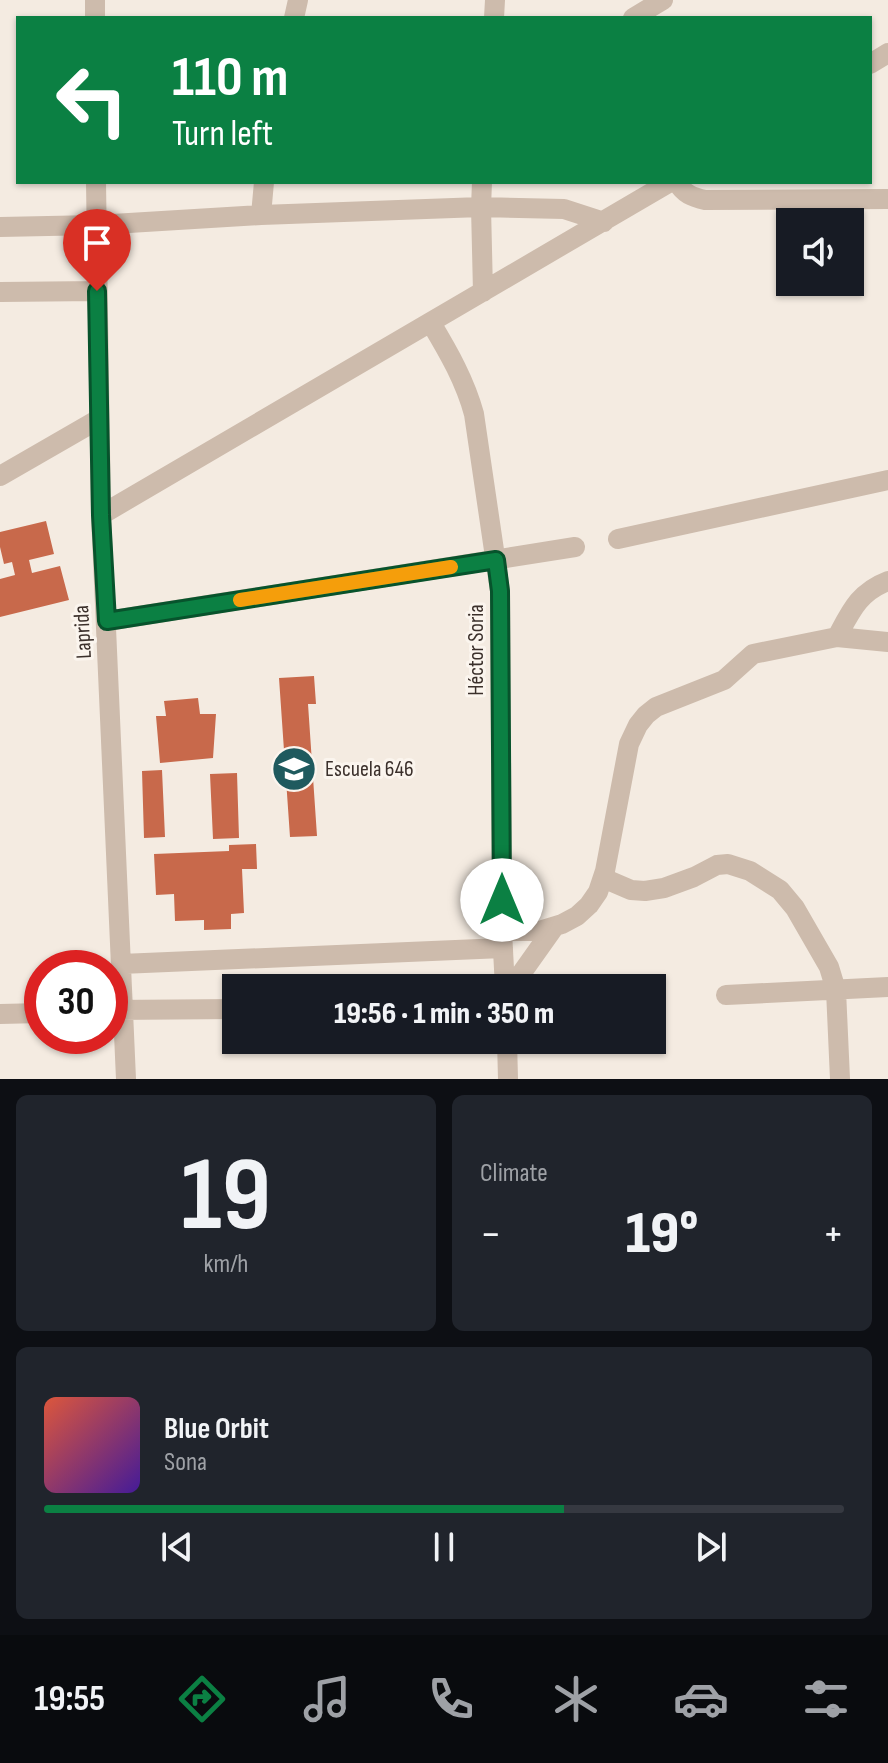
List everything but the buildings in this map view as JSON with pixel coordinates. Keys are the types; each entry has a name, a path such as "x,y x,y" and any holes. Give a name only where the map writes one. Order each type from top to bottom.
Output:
{"street":[{"path":"636,16 663,0"},
{"name":"Laprida","path":"96,184 101,515 120,950"},
{"path":"261,215 264,184"},
{"path":"482,184 483,292"},
{"path":"101,515 667,184"},
{"path":"678,184 690,196 705,200 888,199"},
{"path":"0,227 481,207 564,209 604,222"},
{"path":"0,292 97,291"},
{"name":"Héctor Soria","path":"431,323 468,390 500,591 504,974"},
{"path":"0,476 99,419"},
{"path":"618,539 888,480"},
{"path":"107,621 575,547"},
{"path":"837,637 860,599 888,581"},
{"path":"128,964 503,939 562,924 577,916 598,892 629,744 646,715 656,707 724,680 753,654 837,637 888,642"},
{"path":"603,878 631,890 645,891 664,888 717,865 728,864 750,871 780,890 795,908 829,967 836,990 840,1079"},
{"path":"521,974 555,926"},
{"path":"726,995 888,987"},
{"path":"128,1010 222,1009"},
{"path":"0,1014 24,1013"},
{"name":"Laprida","path":"123,1054 126,1079"},
{"path":"507,1054 508,1079"}],"slow traffic":[{"path":"240,600 451,567"}],"place":[{"name":"Escuela 646","path":"294,769"}],"route":[{"path":"97,291 101,515 107,621 496,560 500,591 502,900"}]}
